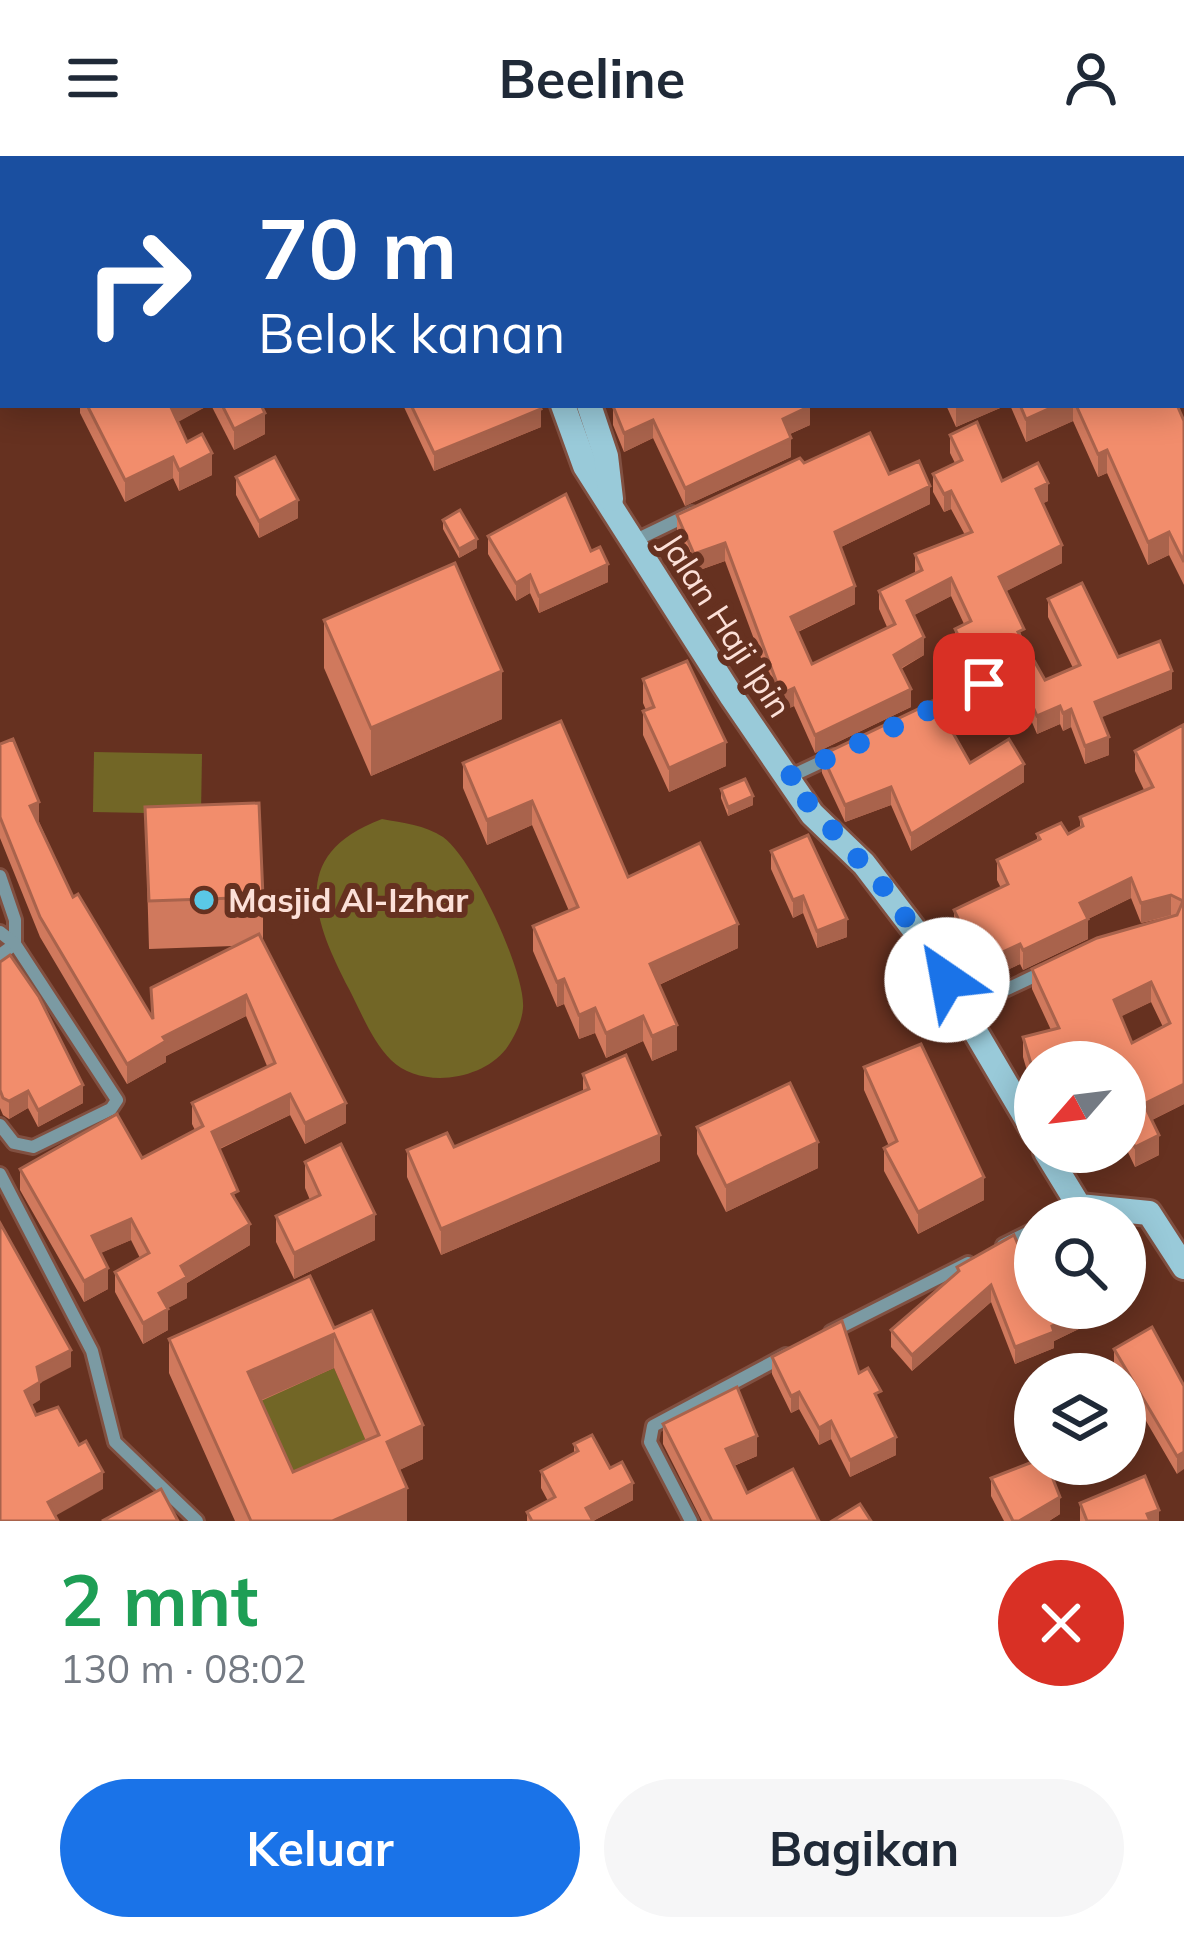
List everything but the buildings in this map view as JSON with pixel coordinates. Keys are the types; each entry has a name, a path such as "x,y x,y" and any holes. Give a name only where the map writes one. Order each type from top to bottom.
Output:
{"street":[{"name":"Jalan Haji Ipin","path":"564,408 585,466 786,778 889,893 1014,1097"},
{"name":"Jalan Haji Ipin","path":"590,408 606,456 611,502"},
{"path":"634,542 716,502"},
{"path":"921,714 984,684"},
{"path":"786,778 844,751"},
{"path":"0,876 16,920 15,944"},
{"path":"0,932 15,944 117,1100 111,1109 33,1147 14,1143 0,1124"},
{"path":"0,955 15,944"},
{"path":"963,1010 1056,966"},
{"path":"0,1174 92,1351 115,1442 197,1521"},
{"path":"1146,1214 1181,1254"},
{"path":"996,1249 1014,1239"},
{"path":"815,1341 977,1258"},
{"path":"691,1521 650,1442 653,1426 794,1351"}],"shaded area":[{"path":"94,752 202,754 201,814 93,812"},
{"path":"382,819 429,830 455,849 482,891 516,969 523,1008 517,1030 495,1060 466,1074 434,1078 403,1069 391,1060 367,1026 325,937 317,890 321,869 332,850 352,833"},
{"path":"334,1368 379,1469 293,1506 248,1406"}],"place":[{"name":"Masjid Al-Izhar","path":"204,900"}],"route":[{"path":"947,980 889,893 812,814 786,778 984,684"}]}
